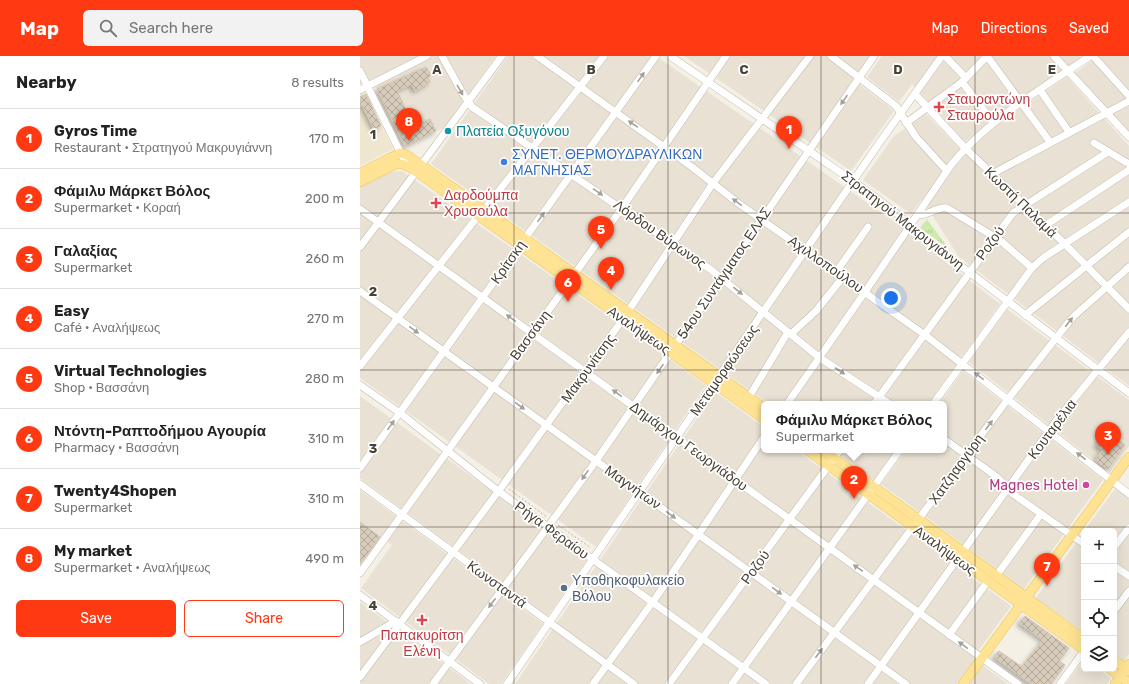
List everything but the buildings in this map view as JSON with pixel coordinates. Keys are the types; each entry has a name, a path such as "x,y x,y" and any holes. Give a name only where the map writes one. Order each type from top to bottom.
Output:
{"main road":[{"name":"Αναλήψεως","path":"400,153 407,155 419,169 717,380 761,417"},
{"path":"360,173 400,153"},
{"path":"360,182 396,164 407,166"},
{"name":"Αναλήψεως","path":"407,166 419,169"},
{"name":"Αναλήψεως","path":"717,380 749,397 761,406"},
{"name":"Αναλήψεως","path":"811,453 988,581 1081,636"},
{"name":"Αναλήψεως","path":"837,454 874,487 996,576 1081,648"},
{"path":"963,684 1129,457"},
{"path":"1117,662 1128,668 1118,680 1129,683"}],"street":[{"path":"360,90 427,56"},
{"name":"Λόρδου Βύρωνος","path":"442,56 468,102 490,120 622,208 721,277 820,358 885,401"},
{"path":"360,247 502,56"},
{"name":"Αχιλλοπούλου","path":"537,56 963,363 1129,494"},
{"path":"360,366 438,265 533,149 604,56"},
{"name":"Κρίτσκη","path":"360,468 484,298 522,242 572,175 656,56"},
{"name":"Στρατηγού Μακρυγιάννη","path":"670,56 853,181 1056,339 1129,393"},
{"name":"Βασσάνη","path":"360,573 622,208 726,56"},
{"name":"Μακρυνίτσης","path":"360,676 586,371 626,315 713,183 810,56"},
{"name":"54ου Συντάγματος ΕΛΑΣ","path":"433,684 596,461 761,218 874,56"},
{"name":"Μεταμορφώσεως","path":"507,684 594,560 853,181 942,56"},
{"path":"945,56 964,80 993,122"},
{"path":"906,123 964,80 987,56 1050,142"},
{"path":"1054,56 1129,137"},
{"path":"789,401 820,358 947,170 965,148 993,122 1091,56 1129,96"},
{"path":"837,58 859,78 896,106 916,137 947,170"},
{"name":"Αναλήψεως","path":"360,71 407,166"},
{"path":"1040,90 1069,132"},
{"name":"Κωστή Παλαμά","path":"915,94 965,148 1023,205 1046,225 1106,288 1129,309"},
{"path":"992,174 1129,101"},
{"path":"1094,143 1129,164"},
{"name":"Ροζού","path":"876,401 994,237 1013,213 1023,205 1108,152"},
{"path":"1046,225 1129,170"},
{"path":"935,401 1032,268 1043,258 1129,202"},
{"path":"917,215 928,214 945,208 994,237 1032,268"},
{"name":"Δημάρχου Γεωργιάδου","path":"360,210 586,371 1018,684"},
{"path":"836,272 868,227"},
{"path":"1025,315 1085,265 1129,232"},
{"name":"Χατζηαργύρη","path":"796,684 1008,399 1074,316 1129,267"},
{"path":"749,397 790,333 816,311 843,277"},
{"name":"Μαγνήτων","path":"360,291 906,684"},
{"name":"Κουταρέλια","path":"868,684 962,550 1049,431 1129,332"},
{"name":"Ρήγα Φεραίου","path":"360,385 449,451 498,491 766,684"},
{"path":"593,684 652,602 761,441"},
{"path":"947,441 967,454 1040,514 1081,542"},
{"path":"732,684 898,453"},
{"name":"Ροζού","path":"669,684 837,454"},
{"name":"Κωνσταντά","path":"360,484 634,684"},
{"path":"996,576 1040,514"},
{"path":"1117,543 1129,528"},
{"path":"1117,568 1129,576"},
{"path":"949,635 988,581"},
{"path":"1117,607 1129,591"},
{"path":"360,595 480,684"},
{"path":"360,642 398,623"},
{"path":"1060,684 1081,654"}],"shaded area":[{"path":"360,56 496,56 445,127 405,146 372,79 360,84"},
{"path":"508,56 656,56 905,229 904,230 1000,304 930,401 765,401 431,164"},
{"path":"684,56 870,56 854,80 894,111 851,171"},
{"path":"882,56 1080,56 1081,58 993,118 965,142 912,84 899,102 867,77"},
{"path":"1098,56 1129,56 1129,134 1074,74"},
{"path":"1067,77 1129,146 1129,197 1124,201 1129,208 1129,386 959,257 922,199 911,214 863,180 894,136 926,114 965,154 995,126"},
{"path":"366,94 393,149 360,166 360,97"},
{"path":"402,171 706,385 596,547 360,378 360,187 390,172"},
{"path":"1007,309 1129,400 1129,446 1110,473 969,362"},
{"path":"963,371 1103,480 1024,589 881,484 904,453 947,453 947,401 941,401"},
{"path":"715,392 761,425 761,453 800,453 1011,606 973,658 1008,684 515,684"},
{"path":"360,396 587,560 548,616 360,478"},
{"path":"837,453 893,453 874,480"},
{"path":"1115,489 1129,499 1129,654 1124,661 1117,655 1117,528 1086,528"},
{"path":"360,490 543,624 501,684 489,684 361,588 392,545 360,522"},
{"path":"1081,536 1081,630 1036,598"},
{"path":"360,602 471,684 360,684"},
{"path":"1081,664 1081,672 1102,672 1111,678 1107,684 1066,684"}],"green space":[{"path":"927,219 948,248 920,228"}],"place":[{"name":"Σταυραντώνη Σταυρούλα","path":"939,107"},
{"name":"Πλατεία Οξυγόνου","path":"448,131"},
{"name":"My market","path":"409,141"},
{"name":"Gyros Time","path":"789,149"},
{"name":"ΣΥΝΕΤ. ΘΕΡΜΟΥΔΡΑΥΛΙΚΩΝ ΜΑΓΝΗΣΙΑΣ","path":"504,162"},
{"name":"Δαρδούμπα Χρυσούλα","path":"436,203"},
{"name":"Virtual Technologies","path":"601,249"},
{"name":"Easy","path":"611,290"},
{"name":"Ντόντη-Ραπτοδήμου Αγουρία","path":"568,302"},
{"name":"Γαλαξίας","path":"1108,455"},
{"name":"Magnes Hotel","path":"1086,485"},
{"name":"Φάμιλυ Μάρκετ Βόλος","path":"854,499"},
{"name":"Twenty4Shopen","path":"1047,586"},
{"name":"Υποθηκοφυλακείο Βόλου","path":"564,588"},
{"name":"Παπακυρίτση Ελένη","path":"422,620"}]}
